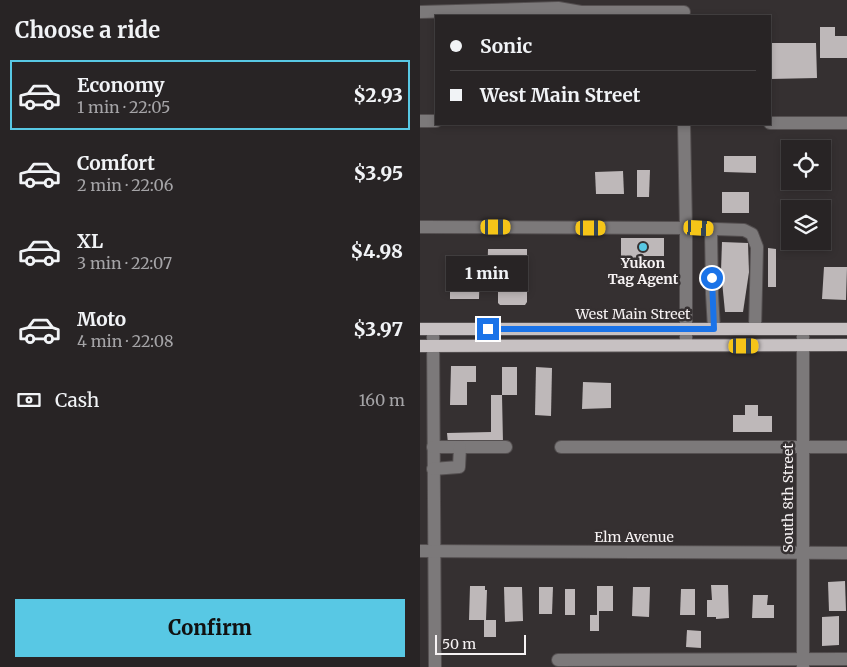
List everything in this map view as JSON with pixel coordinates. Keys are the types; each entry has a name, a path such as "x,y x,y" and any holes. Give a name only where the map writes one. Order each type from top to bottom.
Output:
{"main road":[{"name":"West Main Street","path":"426,329 847,329"},
{"path":"426,346 847,345"}],"street":[{"path":"420,12 558,8 581,12 684,9"},
{"path":"420,121 435,121"},
{"path":"771,123 847,123"},
{"path":"684,125 686,346"},
{"path":"420,227 744,230 752,234 757,247 755,329"},
{"path":"711,229 714,329"},
{"path":"426,329 433,446 435,667"},
{"name":"South 8th Street","path":"803,329 803,663"},
{"path":"433,446 506,447"},
{"path":"433,469 459,467 460,446"},
{"path":"561,447 847,447"},
{"name":"Elm Avenue","path":"420,551 847,553"},
{"path":"558,660 803,663 847,659"}],"building":[{"path":"820,27 835,27 835,36 847,36 847,58 820,58"},
{"path":"771,35 772,43 816,43 817,78 771,79"},
{"path":"724,156 756,156 756,173 724,172"},
{"path":"637,170 650,170 649,197 637,197"},
{"path":"623,171 624,194 596,194 595,172"},
{"path":"722,192 749,192 749,213 722,213"},
{"name":"Yukon Tag Agent","path":"621,238 664,238 664,256 639,256 639,265 621,265"},
{"path":"722,242 748,243 749,272 743,312 725,312 721,271"},
{"path":"768,248 776,249 776,287 768,287"},
{"path":"488,249 527,249 527,302 525,305 500,305 498,303 498,285 487,285"},
{"path":"450,266 480,266 479,299 450,299"},
{"path":"824,267 847,267 846,300 822,299"},
{"path":"451,366 476,366 476,382 467,382 467,405 450,405"},
{"path":"502,367 517,367 517,395 502,395"},
{"path":"536,367 552,368 551,416 535,415"},
{"path":"583,382 611,383 611,408 582,409"},
{"path":"491,395 502,395 503,443 448,444 447,433 491,432"},
{"path":"745,405 758,405 758,416 772,416 772,432 733,432 733,415 745,415"},
{"path":"845,581 846,611 829,611 828,582"},
{"path":"711,585 728,585 729,618 716,619 716,617 707,617 707,600 712,600"},
{"path":"470,586 485,586 485,590 487,590 486,620 496,620 496,637 484,637 484,620 469,620"},
{"path":"597,586 613,586 613,611 599,611 599,631 590,631 590,615 597,615"},
{"path":"504,587 522,587 523,621 505,622"},
{"path":"539,587 553,587 552,614 539,614"},
{"path":"633,587 650,587 649,617 632,616"},
{"path":"565,589 575,589 575,615 565,615"},
{"path":"681,589 695,589 695,615 680,615"},
{"path":"753,595 768,595 767,605 774,605 774,618 752,618"},
{"path":"839,616 839,645 822,646 822,617"},
{"path":"687,630 701,631 701,648 686,647"}],"place":[{"name":"Yukon Tag Agent","path":"643,247"}],"route":[{"path":"488,329 714,329 712,278"}]}
